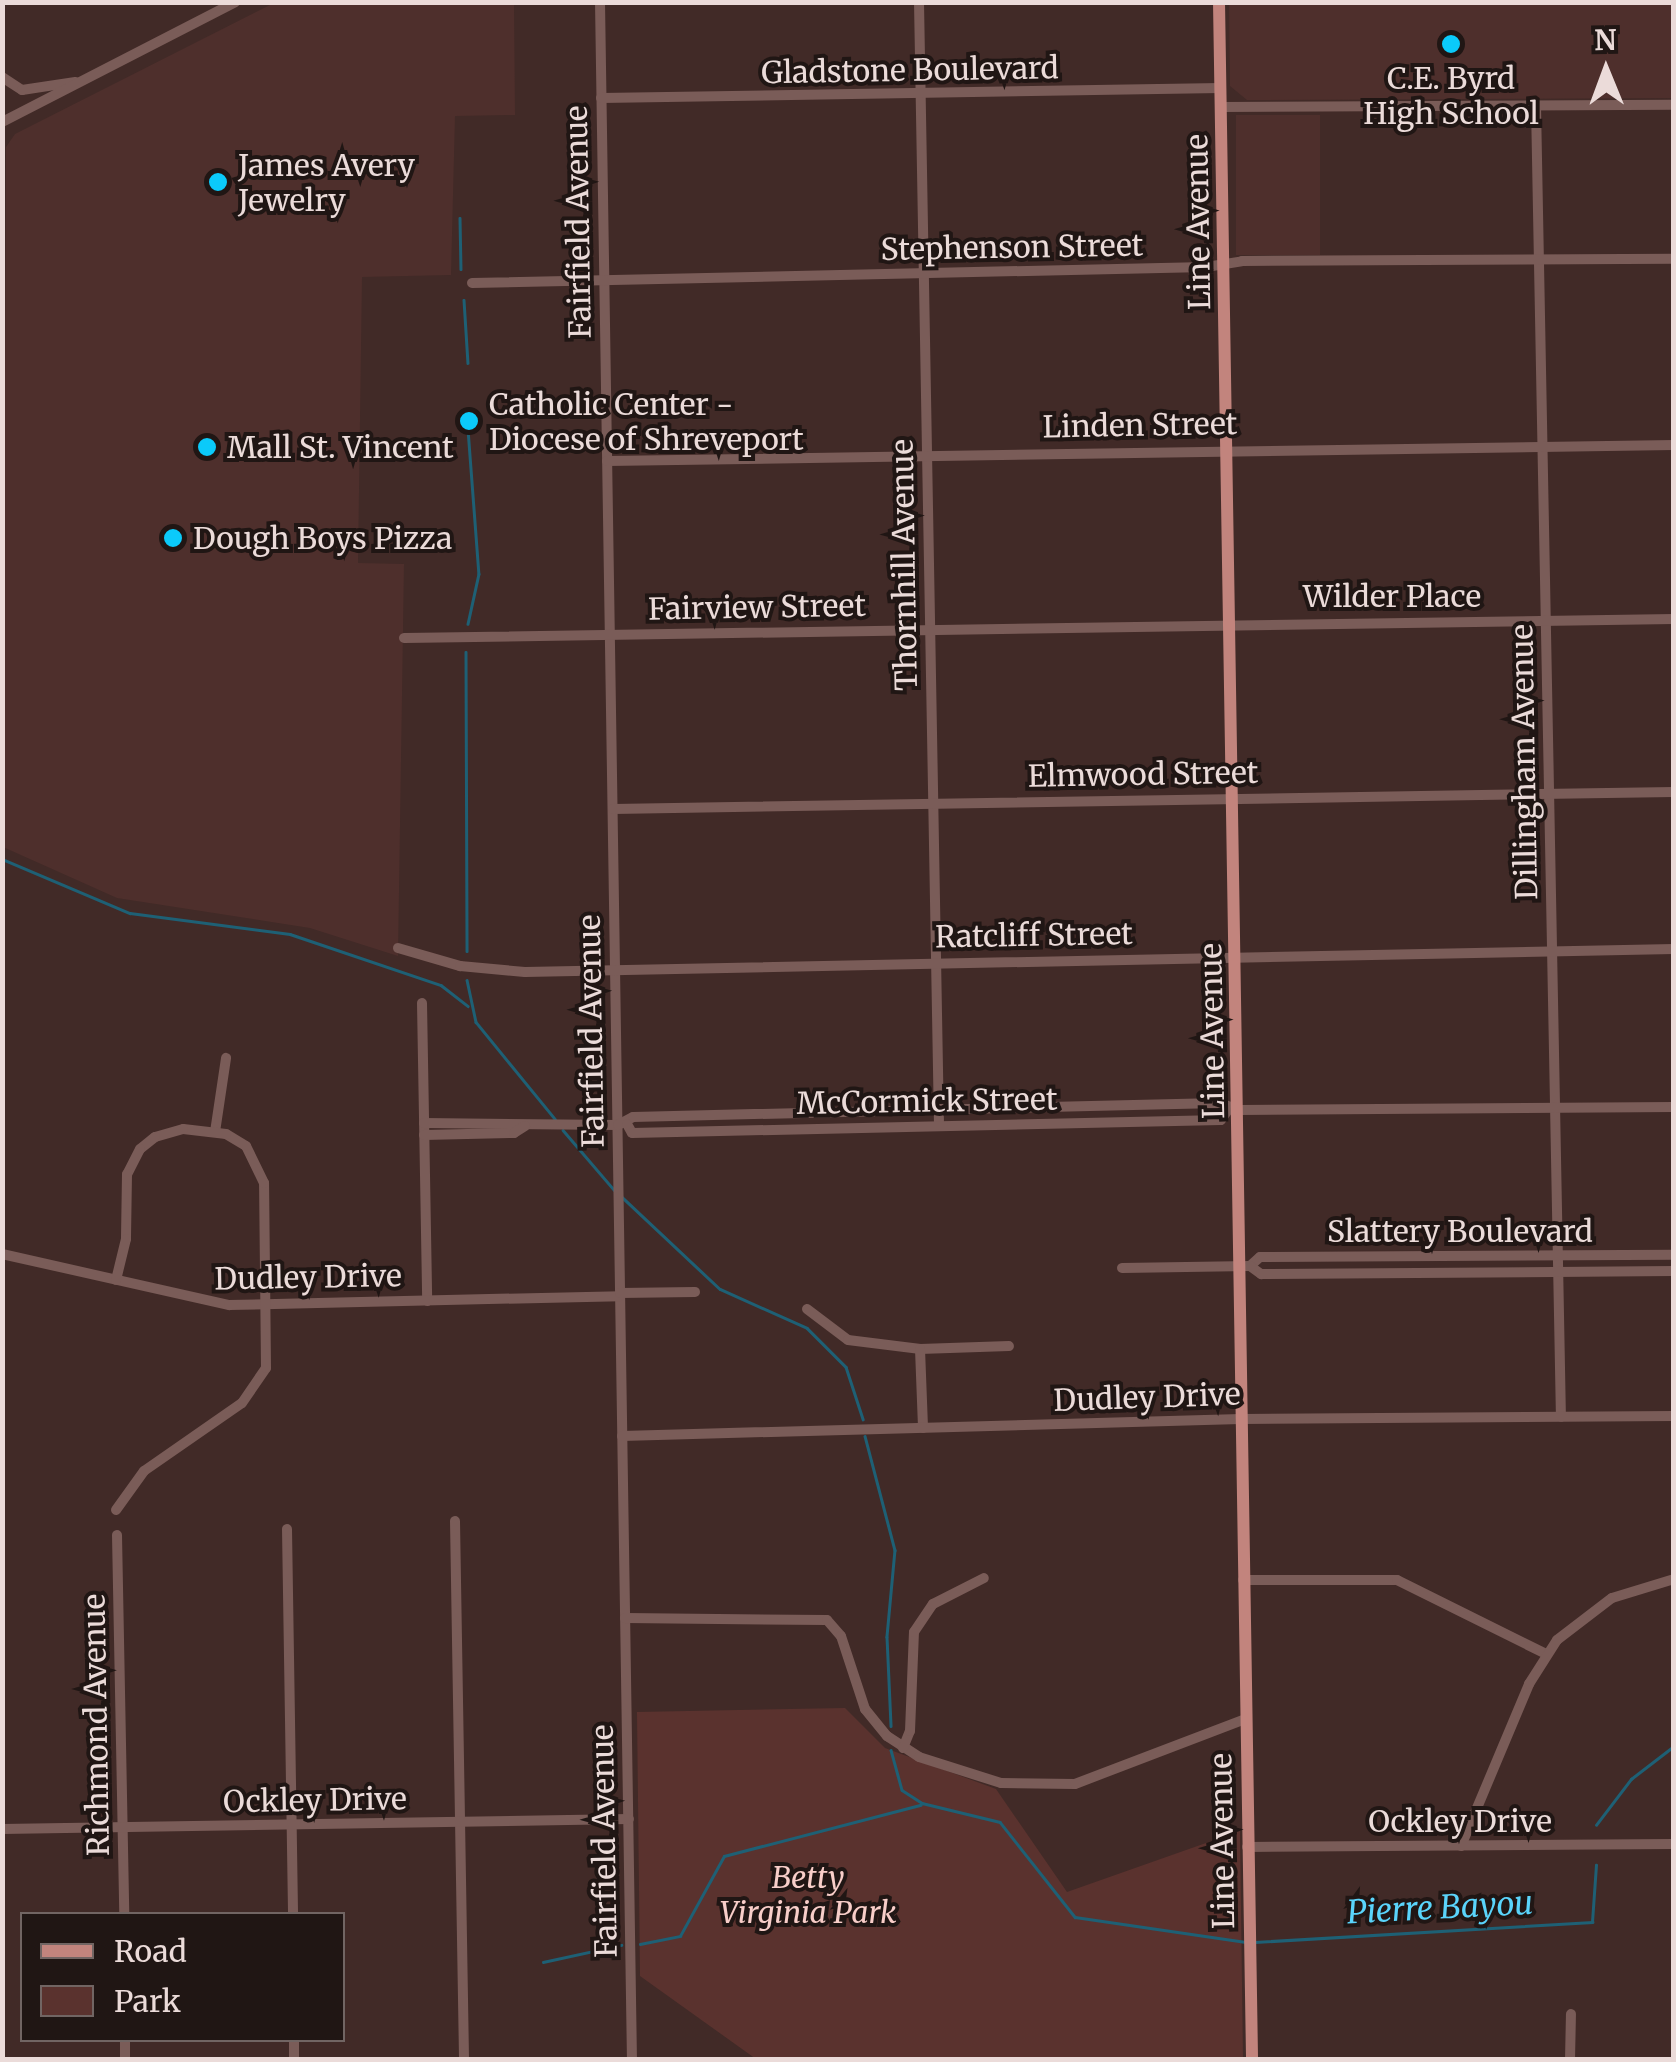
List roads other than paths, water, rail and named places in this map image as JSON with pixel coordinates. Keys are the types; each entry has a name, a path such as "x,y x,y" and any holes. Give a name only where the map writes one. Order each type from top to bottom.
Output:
{"main road":[{"name":"Line Avenue","path":"1219,2 1236,955 1233,1110 1245,1266 1240,1419 1252,2060"}],"street":[{"path":"2,122 235,2"},
{"name":"Fairfield Avenue","path":"600,2 622,1125 618,1180 632,2060"},
{"name":"Thornhill Avenue","path":"919,2 938,1126"},
{"path":"2,77 22,90 86,80"},
{"name":"Gladstone Boulevard","path":"601,98 1220,88"},
{"path":"1221,107 1674,105"},
{"name":"Dillingham Avenue","path":"1536,106 1562,1417"},
{"name":"Stephenson Street","path":"472,283 1224,264 1674,259"},
{"name":"Linden Street","path":"607,461 1227,448 1674,446"},
{"name":"Wilder Place","path":"1230,622 1674,620"},
{"name":"Fairview Street","path":"404,638 1230,622"},
{"name":"Elmwood Street","path":"613,809 1674,792"},
{"name":"Ratcliff Street","path":"398,948 477,969 616,971 1236,955 1674,949"},
{"path":"422,1003 427,1301"},
{"path":"215,1132 226,1058"},
{"name":"McCormick Street","path":"1233,1110 1221,1120 632,1133 622,1125 633,1117 1219,1102 1233,1110 1674,1107"},
{"path":"1089,1106 1089,1122"},
{"path":"774,1114 774,1130"},
{"path":"424,1129 622,1125"},
{"path":"116,1280 133,1159 168,1131 215,1132 246,1146 262,1170 266,1368 252,1395 144,1471 116,1510"},
{"name":"Dudley Drive","path":"2,1254 188,1301 267,1305 695,1292"},
{"name":"Slattery Boulevard","path":"1245,1266 1260,1257 1674,1255"},
{"name":"Slattery Boulevard","path":"1122,1268 1245,1266 1261,1274 1674,1270"},
{"path":"806,1309 848,1340 920,1349 1009,1346"},
{"path":"920,1349 923,1428"},
{"name":"Dudley Drive","path":"622,1436 1240,1419 1674,1416"},
{"path":"455,1521 464,2060"},
{"path":"287,1528 292,1912"},
{"name":"Richmond Avenue","path":"116,1535 124,1912"},
{"path":"903,1748 910,1731 908,1658 914,1632 934,1604 984,1578"},
{"path":"1461,1846 1546,1654 1596,1606 1674,1579"},
{"path":"1243,1580 1397,1580 1546,1654"},
{"path":"626,1618 827,1620 841,1636 865,1709 903,1748 1001,1783 1065,1786 1245,1719"},
{"name":"Ockley Drive","path":"2,1829 629,1820"},
{"name":"Ockley Drive","path":"1247,1847 1674,1844"},
{"path":"1570,2060 1571,2014"}],"waterway":[{"path":"460,218 461,269"},
{"path":"464,300 468,363"},
{"path":"468,429 479,574 468,624"},
{"path":"466,652 467,951"},
{"path":"2,859 130,913 290,934 441,985 468,1006"},
{"path":"467,980 476,1022 555,1119"},
{"path":"563,1130 616,1192"},
{"path":"622,1197 720,1289 807,1328 846,1367 863,1419"},
{"path":"865,1436 895,1550 887,1637 891,1726"},
{"name":"Pierre Bayou","path":"1596,1825 1631,1779 1674,1746"},
{"path":"891,1750 902,1790 922,1803 1000,1822 1075,1917 1247,1942"},
{"path":"640,1944 680,1936 724,1856 920,1805"},
{"name":"Pierre Bayou","path":"1255,1942 1592,1922 1596,1865"},
{"path":"543,1962 621,1945"}],"place":[{"name":"C.E. Byrd High School","path":"1451,44"},
{"name":"James Avery Jewelry","path":"218,182"},
{"name":"Catholic Center - Diocese of Shreveport","path":"469,421"},
{"name":"Mall St. Vincent","path":"207,447"},
{"name":"Dough Boys Pizza","path":"173,538"}],"park label":[{"name":"Betty Virginia Park","path":"808,1894"}]}
